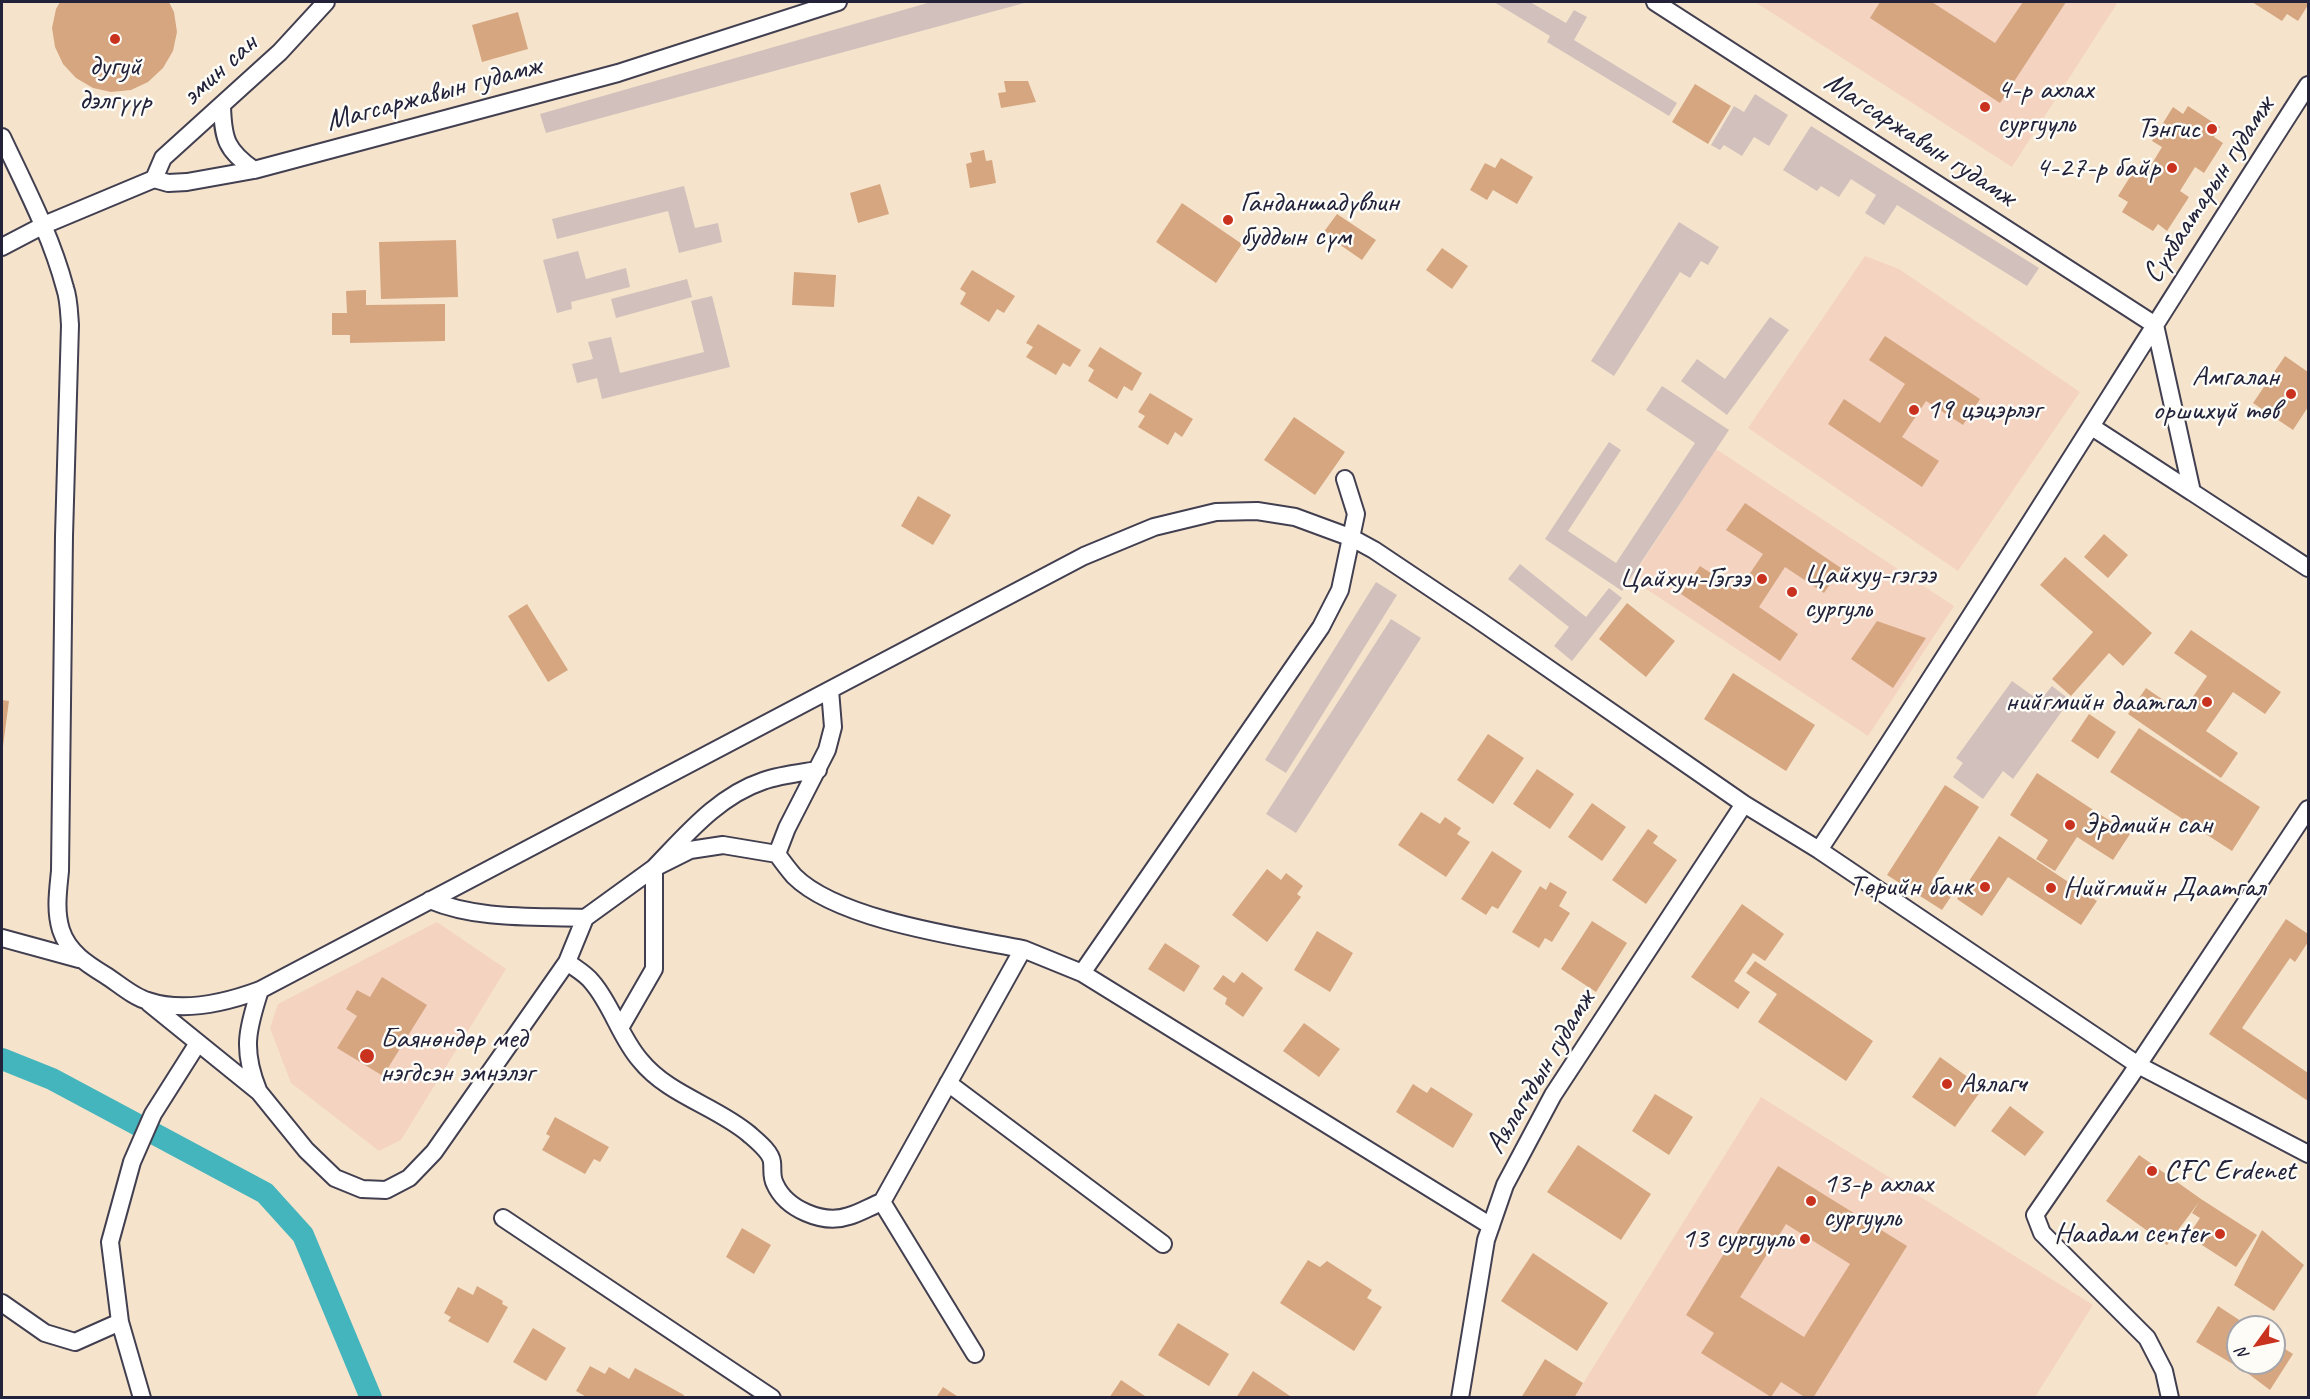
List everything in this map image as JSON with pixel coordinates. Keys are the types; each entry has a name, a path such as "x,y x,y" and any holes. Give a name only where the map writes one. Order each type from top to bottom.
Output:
{"street":[{"name":"эмин сан","path":"154,179 163,158 280,52 326,2"},
{"name":"Магсаржавын гудамж","path":"2,247 44,225 154,179 168,183 187,182 254,170 618,73 838,2"},
{"name":"Магсаржавын гудамж","path":"1655,2 2155,325"},
{"name":"Сүхбаатарын гудамж","path":"1819,850 2245,188 2308,85"},
{"path":"222,106 223,132 230,148 240,160 254,170"},
{"path":"2,136 44,225 66,290 70,325 64,536 60,871 57,909 62,932 79,959"},
{"path":"2155,325 2192,492"},
{"path":"2092,427 2308,568"},
{"path":"1082,973 1321,627 1340,590 1356,514 1345,479"},
{"path":"146,1001 161,1005 198,1006 231,1000 260,990 1084,556 1154,527 1216,512 1257,511 1295,517 1352,538 1374,550 1744,804 1819,850 2138,1065 2308,1154"},
{"path":"777,854 787,828 827,750 833,727 830,690"},
{"path":"620,1028 654,969 654,868 701,820 726,800 762,781 818,770"},
{"name":"Аялагчдын гудамж","path":"1460,1398 1486,1240 1505,1185 1553,1095 1744,804"},
{"path":"2170,1398 2164,1371 2147,1338 2042,1233 2035,1215 2308,809"},
{"path":"2,938 79,959 146,1001 258,1092 306,1149 335,1178 362,1189 386,1190 409,1178 434,1152 567,962 585,918 654,868 690,850 723,845 777,854 795,877 822,896 861,913 932,931 1023,949 1082,973 1491,1226"},
{"path":"430,900 453,909 483,914 585,918"},
{"path":"567,962 591,980 604,998 639,1060 662,1081 725,1116 749,1134 771,1158 771,1176 776,1188 788,1202 802,1211 824,1218 847,1217 882,1202 1023,949"},
{"path":"258,1092 246,1051 250,1018 260,990"},
{"path":"142,1398 120,1322 110,1242 132,1162 153,1114 198,1043"},
{"path":"948,1083 1163,1244"},
{"path":"882,1202 975,1354"},
{"path":"503,1218 772,1398"},
{"path":"2,1303 45,1333 75,1342 120,1322"}],"shaded area":[{"path":"931,2 1028,2 546,133 540,114"},
{"path":"1494,2 1530,2 1566,23 1574,10 1587,17 1574,40 1677,103 1669,116 1547,42 1550,36"},
{"name":"4-р ахлах сургууль","path":"1755,2 2118,2 2012,167"},
{"path":"1755,94 1788,115 1769,146 1754,137 1742,156 1724,145 1720,150 1711,145 1734,106 1744,112"},
{"path":"1811,126 2039,268 2027,286 1897,205 1884,225 1865,213 1876,195 1851,179 1839,197 1821,186 1817,191 1783,170"},
{"path":"684,186 695,228 718,223 722,242 679,253 668,211 557,239 552,219"},
{"path":"1679,222 1719,247 1708,265 1701,261 1690,278 1680,272 1614,376 1591,361"},
{"path":"578,251 586,279 626,268 630,287 571,302 572,309 557,313 543,260"},
{"name":"19 цэцэрлэг","path":"1865,256 1899,269 2080,392 1958,571 1748,428"},
{"path":"687,279 692,297 616,318 611,299"},
{"path":"712,296 730,367 602,399 597,378 577,383 572,364 593,359 588,342 611,337 620,373 704,352 691,301"},
{"path":"1770,317 1789,330 1727,415 1681,381 1697,359 1725,379"},
{"path":"1662,386 1729,430 1622,591 1545,539 1609,442 1621,450 1568,531 1616,563 1695,443 1646,410"},
{"name":"Цайхуу-гэгээ сургуль","path":"1716,449 1954,606 1868,736 1631,579"},
{"path":"1520,564 1586,617 1609,588 1622,598 1572,661 1554,646 1569,627 1508,579"},
{"path":"1376,582 1397,595 1286,773 1265,760"},
{"path":"1391,619 1421,638 1296,833 1266,814"},
{"path":"2012,681 2040,701 2052,686 2070,700 2013,779 2003,771 1983,799 1953,777 1963,763 1956,758"},
{"name":"Баянөндөр мед нэгдсэн эмнэлэг","path":"437,922 506,969 401,1140 379,1151 291,1083 270,1028 278,1004"},
{"name":"13-р ахлах сургууль","path":"1761,1097 2093,1305 2035,1397 1574,1398"}],"building":[{"name":"дугуй дэлгүүр","path":"60,2 169,2 174,12 177,32 173,51 163,68 148,82 131,90 111,92 93,88 76,78 63,64 55,47 52,28"},
{"path":"1880,2 1932,2 1995,43 2023,2 2066,2 2000,103 1870,18"},
{"path":"2252,2 2308,2 2308,5 2298,21 2287,14 2282,21"},
{"path":"518,12 528,49 482,62 472,25"},
{"path":"1004,81 1028,81 1036,102 1001,108 998,93 1006,92"},
{"path":"1695,84 1731,106 1708,144 1672,122"},
{"name":"4-27-р байр","path":"2188,106 2220,127 2214,137 2223,143 2204,173 2195,167 2180,191 2189,197 2167,231 2158,224 2153,231 2122,212 2128,202 2118,196 2135,169 2145,175 2162,147 2152,141 2173,107 2183,114"},
{"path":"984,150 986,161 992,160 996,183 970,188 966,164 972,162 970,153"},
{"path":"1501,158 1533,177 1517,204 1493,190 1487,200 1470,190 1485,163 1495,168"},
{"path":"880,184 889,214 858,223 850,193"},
{"path":"1182,203 1242,244 1216,283 1156,242"},
{"path":"1337,214 1376,240 1362,260 1323,233"},
{"path":"456,240 458,297 381,299 379,242"},
{"path":"1442,248 1468,266 1452,289 1426,270"},
{"path":"972,270 1015,296 1004,313 997,309 989,322 960,304 966,293 960,289"},
{"path":"794,272 836,275 834,307 792,305"},
{"path":"366,290 366,305 445,304 445,341 350,343 350,335 332,335 332,313 347,313 346,291"},
{"path":"1038,324 1081,350 1070,367 1063,363 1056,375 1026,357 1033,347 1026,343"},
{"path":"1885,336 1980,399 1963,425 1926,401 1902,437 1939,461 1922,487 1828,424 1844,399 1880,423 1905,384 1869,360"},
{"path":"1100,347 1142,373 1132,391 1124,386 1117,399 1088,381 1094,370 1088,366"},
{"path":"2285,356 2308,372 2308,407 2293,430 2253,403"},
{"path":"1150,393 1193,419 1182,437 1175,432 1168,445 1138,427 1145,416 1138,412"},
{"path":"1294,417 1345,452 1315,495 1264,460"},
{"path":"918,496 951,515 933,545 901,526"},
{"name":"Цайхун-Гэгээ","path":"1745,503 1841,568 1824,593 1785,567 1759,607 1798,634 1780,661 1681,594 1700,566 1738,591 1763,554 1726,530"},
{"path":"2104,534 2128,555 2108,578 2084,557"},
{"path":"2065,557 2152,633 2123,666 2109,653 2071,696 2052,679 2093,632 2040,585"},
{"path":"1627,603 1675,641 1646,677 1599,639"},
{"path":"527,604 568,670 548,682 508,616"},
{"path":"1877,621 1926,638 1893,688 1851,659"},
{"name":"нийгмийн даатгал","path":"2191,630 2281,692 2265,714 2233,692 2206,731 2238,753 2221,778 2128,714 2146,688 2182,713 2207,676 2174,653"},
{"path":"1733,673 1815,725 1786,771 1704,719"},
{"path":"2,700 9,701 3,746 2,746"},
{"path":"2089,714 2116,732 2098,759 2071,741"},
{"path":"2139,728 2260,807 2232,851 2110,772"},
{"path":"1488,734 1524,758 1493,804 1457,780"},
{"path":"1537,769 1574,794 1550,829 1513,804"},
{"name":"Эрдмийн сан","path":"2037,773 2130,834 2113,860 2077,837 2055,871 2036,859 2048,840 2010,815"},
{"path":"1945,785 1979,807 1931,882 1952,895 1942,910 1887,875"},
{"path":"1592,803 1626,827 1602,861 1568,837"},
{"path":"1421,812 1440,824 1445,817 1461,828 1457,834 1470,842 1446,877 1398,845"},
{"path":"1648,829 1658,836 1653,843 1677,860 1646,904 1612,880"},
{"name":"Нийгмийн Даатгал","path":"1999,836 2097,901 2081,925 2008,877 1982,916 1957,899"},
{"path":"1492,851 1522,871 1498,909 1492,906 1486,915 1461,899"},
{"path":"1267,869 1281,880 1286,873 1303,886 1297,894 1301,897 1267,942 1232,915"},
{"path":"1550,882 1567,892 1559,906 1570,913 1552,942 1545,938 1539,948 1512,932 1540,886 1546,890"},
{"path":"1742,904 1784,934 1765,961 1753,953 1734,981 1750,992 1738,1009 1691,977"},
{"path":"2286,919 2308,934 2308,942 2295,962 2290,958 2242,1028 2308,1073 2308,1101 2209,1034"},
{"path":"1592,921 1627,943 1596,992 1561,969"},
{"path":"1317,931 1353,953 1330,992 1294,970"},
{"path":"1165,943 1200,966 1184,992 1148,969"},
{"path":"1755,961 1873,1041 1846,1081 1758,1022 1777,994 1746,973"},
{"path":"1242,972 1263,988 1243,1017 1225,1004 1227,998 1213,989 1223,975 1234,983"},
{"path":"382,977 427,1005 383,1076 337,1048 357,1016 346,1009 357,990 370,997"},
{"path":"1304,1023 1340,1049 1319,1077 1283,1051"},
{"path":"1940,1057 1983,1088 1955,1127 1912,1097"},
{"path":"1413,1084 1427,1093 1431,1087 1473,1114 1453,1148 1396,1112"},
{"path":"1655,1094 1693,1117 1669,1155 1632,1131"},
{"path":"2010,1106 2044,1132 2025,1156 1991,1131"},
{"path":"555,1117 609,1147 600,1162 594,1159 585,1174 542,1150 550,1136 546,1134"},
{"path":"1578,1145 1651,1194 1621,1240 1547,1192"},
{"path":"2139,1155 2257,1235 2236,1267 2188,1236 2200,1218 2192,1213 2199,1202 2167,1245 2106,1201"},
{"path":"1778,1166 1907,1246 1813,1398 1806,1398 1781,1382 1771,1397 1701,1353 1714,1333 1686,1315","holes":["1786,1224 1850,1264 1804,1337 1740,1297"]},
{"path":"742,1228 771,1245 754,1274 726,1257"},
{"path":"2262,1230 2304,1265 2274,1311 2234,1285"},
{"path":"1533,1253 1608,1303 1577,1351 1501,1301"},
{"path":"1308,1260 1320,1267 1327,1261 1372,1290 1367,1298 1382,1307 1354,1351 1280,1303"},
{"path":"477,1286 503,1301 502,1304 508,1307 488,1343 448,1321 451,1317 444,1313 458,1287 473,1295"},
{"path":"2218,1306 2232,1315 2226,1315 2226,1360 2196,1342"},
{"path":"1178,1323 1229,1354 1209,1386 1158,1355"},
{"path":"533,1328 566,1348 546,1381 513,1362"},
{"path":"2286,1350 2293,1354 2286,1365"},
{"path":"1545,1359 1583,1383 1574,1398 1521,1398"},
{"path":"590,1366 605,1374 609,1367 629,1379 635,1368 684,1395 683,1398 588,1398 576,1391"},
{"path":"1253,1371 1293,1398 1236,1398"},
{"path":"2250,1375 2280,1375 2270,1390"},
{"path":"1121,1380 1148,1398 1109,1398"},
{"path":"943,1387 960,1398 936,1398"}],"waterway":[{"path":"2,1059 52,1079 265,1193 303,1235 371,1398"}],"place":[{"name":"дугуй дэлгүүр","path":"115,39"},
{"name":"4-р ахлах сургууль","path":"1985,107"},
{"name":"Тэнгис","path":"2212,129"},
{"name":"4-27-р байр","path":"2172,168"},
{"name":"Ганданшадүвлин буддын сүм","path":"1228,220"},
{"name":"Амгалан оршихуй төв","path":"2291,394"},
{"name":"19 цэцэрлэг","path":"1914,410"},
{"name":"Цайхун-Гэгээ","path":"1762,579"},
{"name":"Цайхуу-гэгээ сургуль","path":"1792,592"},
{"name":"нийгмийн даатгал","path":"2207,702"},
{"name":"Эрдмийн сан","path":"2070,825"},
{"name":"Төрийн банк","path":"1985,887"},
{"name":"Нийгмийн Даатгал","path":"2051,888"},
{"name":"Баянөндөр мед нэгдсэн эмнэлэг","path":"367,1056"},
{"name":"Аялагч","path":"1947,1084"},
{"name":"CFC Erdenet","path":"2152,1171"},
{"name":"13-р ахлах сургууль","path":"1811,1201"},
{"name":"Наадам center","path":"2220,1234"},
{"name":"13 сургууль","path":"1805,1239"}]}
